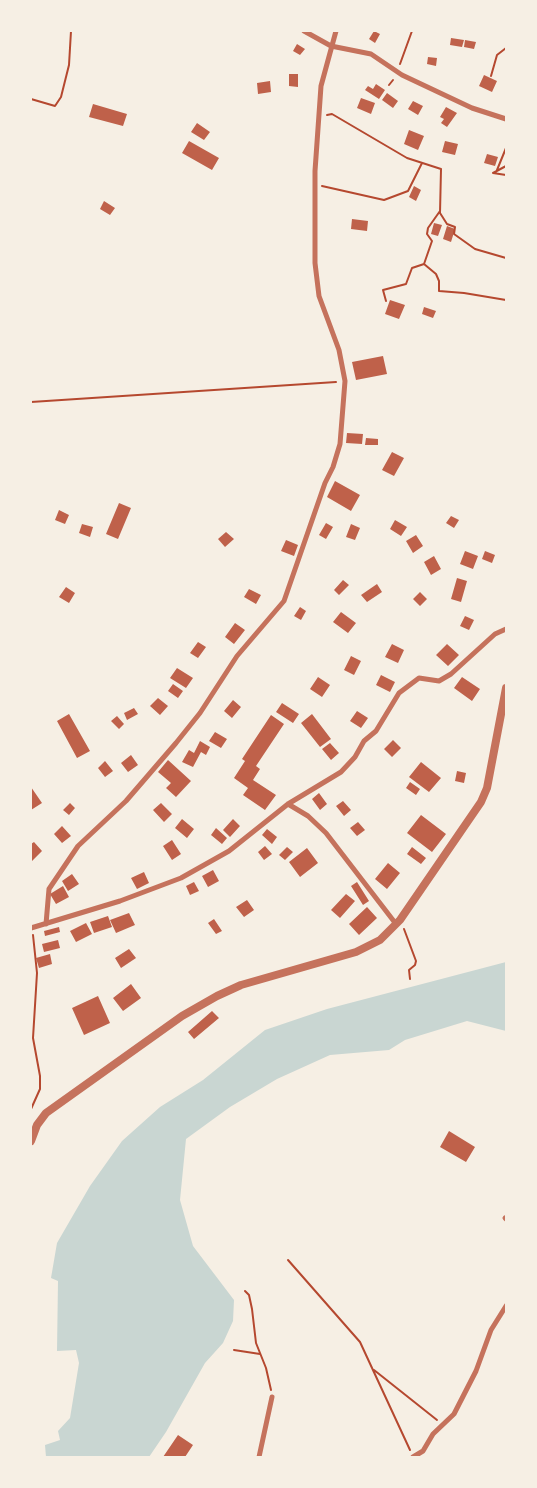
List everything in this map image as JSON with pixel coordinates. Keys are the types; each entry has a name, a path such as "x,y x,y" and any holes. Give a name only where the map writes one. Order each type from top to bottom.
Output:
{"street":[{"path":"304,31 331,46 371,54 398,72 472,108 506,119"},
{"path":"46,924 49,889 78,846 126,801 176,743 200,713 237,656 284,601 340,444 345,381 339,350 319,296 315,263 315,184 321,86 336,31"},
{"path":"32,928 120,901 181,878 229,850 288,804 340,772 355,757 364,741 376,731 400,693 419,678 438,681 451,674 494,634 506,629"},
{"path":"31,1141 37,1125 46,1112 182,1016 217,996 242,985 367,948 380,940 398,922 481,802 487,788 506,688"},
{"path":"288,804 308,816 326,833 398,922"},
{"path":"414,1457 423,1451 433,1434 454,1414 476,1371 491,1330 506,1307"},
{"path":"259,1457 272,1397"}],"path":[{"path":"31,99 55,106 61,97 69,65 71,31"},
{"path":"389,85 398,72 412,31"},
{"path":"490,76 497,54 506,48"},
{"path":"319,117 332,114 406,158 441,169 440,213 448,224 455,228 454,234 475,249 506,258"},
{"path":"497,170 506,148"},
{"path":"315,184 384,200 408,191 423,162"},
{"path":"506,166 492,172 506,175"},
{"path":"424,264 432,242 428,234 428,228 441,209"},
{"path":"424,264 436,274 439,281 439,292 464,293 506,300"},
{"path":"386,301 383,290 406,284 412,268 424,264"},
{"path":"31,402 345,381"},
{"path":"398,922 416,960 408,972 410,979"},
{"path":"31,1109 40,1089 40,1076 33,1038 37,973 32,928"},
{"path":"288,1260 360,1342 414,1457"},
{"path":"245,1290 249,1295 253,1329 272,1397"},
{"path":"234,1350 260,1354"},
{"path":"372,1368 442,1424"}],"shaded area":[{"path":"506,962 506,1031 467,1021 405,1040 389,1050 330,1055 277,1079 230,1107 186,1139 180,1200 193,1246 234,1300 233,1321 223,1343 205,1363 166,1432 149,1457 46,1457 45,1445 60,1440 58,1431 70,1418 79,1363 76,1350 57,1351 58,1281 51,1278 57,1243 90,1186 122,1141 160,1107 203,1080 265,1030 327,1009"}],"building":[{"path":"374,31 380,34 375,43 369,39"},
{"path":"451,38 464,40 462,47 450,45"},
{"path":"465,40 476,42 474,49 464,47"},
{"path":"297,44 305,49 300,55 293,51"},
{"path":"428,57 437,58 436,66 427,64"},
{"path":"289,74 298,74 298,87 289,86"},
{"path":"484,75 497,81 492,92 479,86"},
{"path":"270,81 271,92 258,94 257,83"},
{"path":"376,84 385,90 379,99 365,90 368,86 373,89"},
{"path":"387,93 398,101 393,108 382,100"},
{"path":"361,98 375,103 371,114 357,108"},
{"path":"413,101 423,106 418,115 408,109"},
{"path":"93,104 127,114 123,126 89,117"},
{"path":"446,107 457,113 447,127 441,123 444,119 440,117"},
{"path":"197,123 210,132 204,140 191,132"},
{"path":"409,130 424,136 418,150 404,144"},
{"path":"189,141 219,158 212,170 182,153"},
{"path":"445,141 458,144 455,155 442,152"},
{"path":"487,154 498,157 495,166 484,163"},
{"path":"414,186 421,190 416,201 409,197"},
{"path":"104,201 115,208 110,215 100,209"},
{"path":"352,219 368,221 367,231 351,229"},
{"path":"434,223 442,225 438,236 431,234"},
{"path":"447,226 455,229 451,242 443,239"},
{"path":"390,300 405,305 399,319 385,314"},
{"path":"424,307 436,311 433,318 422,314"},
{"path":"383,356 387,374 356,380 352,362"},
{"path":"347,433 363,434 362,444 346,443"},
{"path":"366,438 378,439 378,445 365,445"},
{"path":"392,452 404,458 394,476 382,470"},
{"path":"335,481 360,495 351,511 327,497"},
{"path":"119,503 131,508 118,539 106,534"},
{"path":"59,510 69,515 65,524 55,520"},
{"path":"451,516 459,520 454,528 446,523"},
{"path":"395,520 407,527 401,536 390,529"},
{"path":"326,523 333,527 326,539 319,535"},
{"path":"82,524 93,527 90,537 79,533"},
{"path":"351,524 360,528 355,540 346,537"},
{"path":"226,532 234,539 225,547 218,539"},
{"path":"416,535 423,546 413,553 406,541"},
{"path":"286,540 298,545 294,556 281,551"},
{"path":"465,551 478,556 473,569 460,564"},
{"path":"485,551 495,555 492,563 482,559"},
{"path":"434,556 441,569 431,575 424,562"},
{"path":"457,578 467,581 461,602 451,599"},
{"path":"343,580 349,585 339,595 334,590"},
{"path":"377,584 382,592 367,602 361,595"},
{"path":"66,587 75,593 69,603 59,597"},
{"path":"249,589 261,595 256,604 244,597"},
{"path":"420,592 427,599 420,606 413,599"},
{"path":"300,607 306,611 301,620 294,616"},
{"path":"341,612 356,623 348,633 333,622"},
{"path":"465,616 474,620 469,630 460,626"},
{"path":"235,623 245,630 234,644 225,637"},
{"path":"198,642 206,647 198,658 190,653"},
{"path":"392,644 404,650 398,663 385,657"},
{"path":"447,644 459,655 448,666 436,655"},
{"path":"351,656 361,661 354,675 344,670"},
{"path":"177,668 193,678 186,688 170,678"},
{"path":"381,675 395,682 390,692 376,685"},
{"path":"318,677 330,685 322,697 310,689"},
{"path":"462,677 480,689 472,701 454,688"},
{"path":"173,684 183,691 178,698 168,691"},
{"path":"158,698 168,706 160,715 150,706"},
{"path":"233,700 241,707 232,718 224,711"},
{"path":"282,703 299,714 293,723 276,712"},
{"path":"134,708 138,714 127,720 124,713"},
{"path":"357,711 368,718 361,728 350,721"},
{"path":"69,714 90,751 77,758 57,721"},
{"path":"312,714 331,739 320,747 301,723"},
{"path":"271,715 284,724 256,766 260,769 253,780 276,795 265,810 243,795 248,788 234,778 245,761 242,759"},
{"path":"117,716 124,724 119,729 111,721"},
{"path":"215,732 227,739 221,748 209,741"},
{"path":"393,740 401,748 392,757 384,749"},
{"path":"200,741 210,747 206,755 201,752 193,767 182,762 189,750 194,753"},
{"path":"330,743 339,753 331,760 322,749"},
{"path":"131,755 138,765 128,772 121,763"},
{"path":"168,760 191,781 176,797 166,788 171,783 158,772"},
{"path":"105,761 113,771 105,777 98,768"},
{"path":"421,762 441,778 429,792 409,777"},
{"path":"457,771 466,773 464,783 455,781"},
{"path":"410,782 420,789 416,795 406,788"},
{"path":"31,787 42,803 31,810"},
{"path":"319,793 327,804 320,810 312,799"},
{"path":"343,801 351,810 344,816 336,806"},
{"path":"70,803 75,808 69,815 63,810"},
{"path":"161,803 172,814 164,822 153,810"},
{"path":"421,815 446,834 432,852 407,833"},
{"path":"182,819 194,829 187,838 175,828"},
{"path":"233,819 240,826 230,837 223,830"},
{"path":"358,822 365,830 357,836 350,828"},
{"path":"62,826 71,836 62,843 54,834"},
{"path":"216,828 227,838 222,844 211,835"},
{"path":"267,829 277,837 272,844 262,835"},
{"path":"172,840 181,854 172,860 163,846"},
{"path":"34,842 42,851 31,862 31,844"},
{"path":"265,846 272,854 264,860 258,852"},
{"path":"287,847 293,852 285,860 279,855"},
{"path":"412,847 426,858 421,864 407,854"},
{"path":"307,848 318,863 300,877 289,862"},
{"path":"388,863 400,873 387,889 375,879"},
{"path":"213,870 219,881 208,887 202,876"},
{"path":"144,872 149,883 137,889 131,878"},
{"path":"72,874 79,884 68,891 62,881"},
{"path":"194,882 199,891 190,895 186,886"},
{"path":"357,882 369,901 363,905 351,886"},
{"path":"63,886 69,897 56,904 50,894"},
{"path":"346,894 355,901 340,918 331,910"},
{"path":"247,900 254,910 244,917 236,907"},
{"path":"367,907 377,918 359,935 349,924"},
{"path":"129,913 135,925 116,933 110,920"},
{"path":"108,916 112,927 94,933 90,922"},
{"path":"214,919 222,931 216,934 208,923"},
{"path":"86,923 92,934 76,942 70,931"},
{"path":"59,927 60,932 45,936 44,931"},
{"path":"58,940 60,948 44,952 42,944"},
{"path":"129,949 136,958 121,968 115,958"},
{"path":"50,954 52,964 39,968 36,958"},
{"path":"131,984 141,998 123,1011 113,998"},
{"path":"98,996 110,1023 84,1035 72,1008"},
{"path":"212,1011 219,1018 194,1039 188,1032"},
{"path":"449,1131 475,1147 466,1162 440,1147"},
{"path":"178,1435 193,1445 185,1457 163,1457"}]}
